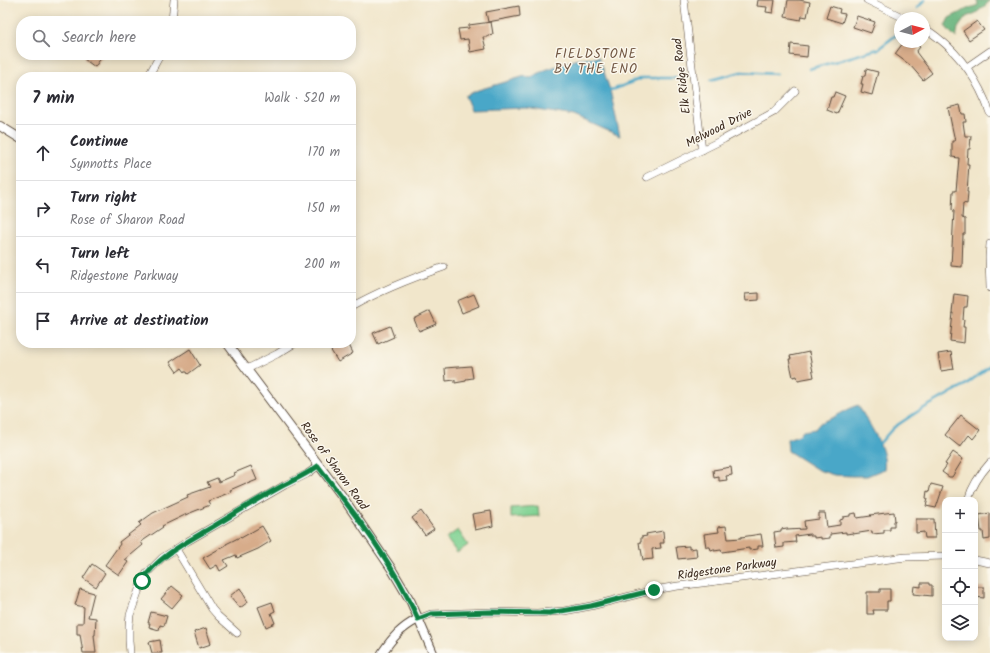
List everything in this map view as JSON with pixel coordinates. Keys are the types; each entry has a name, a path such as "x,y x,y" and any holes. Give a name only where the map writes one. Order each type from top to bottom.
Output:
{"street":[{"path":"172,16 174,0"},
{"name":"Elk Ridge Road","path":"684,0 702,150"},
{"path":"867,0 894,13"},
{"path":"930,33 951,49 967,67 977,82 990,113"},
{"path":"967,67 990,51"},
{"path":"151,72 157,60"},
{"name":"Melwood Drive","path":"647,177 774,112 795,91"},
{"path":"0,126 16,136"},
{"path":"990,244 990,288"},
{"path":"356,304 375,293 444,267"},
{"name":"Rose of Sharon Road","path":"231,348 342,496 391,568 411,602 433,653"},
{"path":"247,369 287,348"},
{"path":"969,497 971,490 990,463"},
{"path":"130,653 129,625 134,603 142,581 154,566 188,541 284,485 307,474 318,466"},
{"path":"176,549 212,609 237,633"},
{"name":"Ridgestone Parkway","path":"418,619 431,614 491,612 549,613 591,606 654,590 678,586 898,558 942,556"},
{"path":"978,561 990,563"},
{"path":"382,653 407,624 418,619"}],"green space":[{"path":"977,0 990,0 976,13 966,17 958,28 956,38 945,26 949,18 978,5"},
{"path":"538,506 539,516 511,518 511,508"},
{"path":"458,530 468,545 457,553 446,538"}],"water":[{"path":"599,57 610,90 620,136 574,116 526,108 471,110 465,96 478,90 525,76 530,78 545,70 577,59"},
{"path":"858,405 880,445 883,453 884,469 867,476 834,475 818,470 788,451 787,439 799,435 803,431 815,429 820,423"}],"building":[{"path":"758,0 775,0 773,13 766,12 767,7 757,6"},
{"path":"788,0 810,2 807,17 802,16 801,20 785,17"},
{"path":"519,6 520,16 488,22 486,12"},
{"path":"830,6 840,9 839,13 845,14 842,23 826,18"},
{"path":"857,16 875,22 871,33 853,27"},
{"path":"977,21 984,30 969,40 963,31"},
{"path":"491,22 493,34 488,35 488,37 483,37 486,49 470,52 468,39 460,40 458,29 469,28 469,25"},
{"path":"791,44 808,46 807,57 790,55"},
{"path":"899,48 919,48 916,52 932,73 923,80 910,65 895,54"},
{"path":"85,60 100,60 95,67"},
{"path":"866,69 878,72 872,95 861,92 863,84 861,84 863,76 865,76"},
{"path":"835,92 845,96 837,114 827,110 831,97 833,97"},
{"path":"960,105 962,114 965,114 966,122 963,122 965,136 971,136 967,164 969,164 967,204 963,203 962,218 965,219 965,234 963,234 962,267 951,266 954,211 952,210 953,191 956,191 959,158 952,157 952,141 955,141 948,108"},
{"path":"759,293 759,300 746,301 745,294"},
{"path":"474,294 479,306 462,313 457,301"},
{"path":"954,294 968,296 967,307 964,307 964,343 950,341"},
{"path":"430,311 436,324 419,331 414,319"},
{"path":"390,326 394,337 378,344 373,333"},
{"path":"350,348 353,353 338,362 330,349"},
{"path":"190,349 200,365 188,374 182,368 177,372 170,362"},
{"path":"809,352 814,377 798,380 797,376 793,377 789,359 791,359 790,356"},
{"path":"951,352 954,369 941,371 938,354"},
{"path":"471,366 473,378 455,383 455,380 446,381 445,368"},
{"path":"961,415 980,430 973,439 969,435 960,447 945,435"},
{"path":"953,452 963,459 952,477 949,477 942,472 947,465 945,464"},
{"path":"251,466 257,480 230,490 231,492 208,501 210,505 162,526 163,527 141,542 143,545 125,560 128,562 119,575 105,565 120,544 119,542 141,525 139,523 153,513 188,497 187,495 210,487 207,482 217,478 219,482 235,475 234,473"},
{"path":"731,467 732,475 726,476 727,480 719,481 719,477 714,478 713,470"},
{"path":"931,484 943,487 936,508 926,506 928,499 926,498 927,491 929,492"},
{"path":"421,511 434,529 425,535 412,518"},
{"path":"491,511 493,526 475,530 472,514"},
{"path":"894,512 894,527 890,527 890,530 884,530 884,533 872,534 872,531 846,534 846,532 830,534 830,538 821,539 821,537 814,538 814,536 810,536 810,534 795,536 796,542 784,543 784,547 776,548 774,532 787,528 787,530 805,529 804,521 819,519 819,513 825,513 827,527 840,525 840,520 843,519 843,517 850,516 850,514 856,513 857,518"},
{"path":"990,513 990,539 984,540 979,515"},
{"path":"916,519 934,519 935,538 925,538 924,532 916,533"},
{"path":"262,526 271,541 258,549 237,558 236,555 224,560 228,566 220,571 217,565 210,569 203,558 226,544 240,537 241,538"},
{"path":"726,526 728,539 761,534 763,546 758,546 758,549 749,550 749,548 722,552 721,550 714,551 714,549 711,550 710,547 706,547 704,534 719,532 718,527"},
{"path":"663,531 664,543 660,543 661,548 652,549 653,559 643,560 639,542 641,542 641,537 647,536 646,534"},
{"path":"689,546 689,549 696,548 697,557 678,559 676,547"},
{"path":"92,564 105,573 96,587 83,578"},
{"path":"921,583 929,583 929,585 932,585 932,596 913,594 914,586 921,587"},
{"path":"172,586 183,595 172,608 161,599"},
{"path":"978,587 984,587 984,598 978,597"},
{"path":"240,588 248,602 240,608 230,596"},
{"path":"80,589 94,593 88,617 96,618 94,635 96,653 83,653 80,634 77,634 77,623 83,623 84,607 75,605"},
{"path":"880,589 890,589 890,601 887,601 887,610 873,610 874,614 867,614 867,592 880,592"},
{"path":"272,602 275,611 271,613 275,623 266,627 258,607"},
{"path":"151,612 167,616 164,626 160,625 159,630 149,627 150,623 148,623"},
{"path":"206,628 211,644 199,648 194,632"},
{"path":"160,640 162,653 152,653 149,642"}],"waterway":[{"path":"917,8 925,0"},
{"path":"809,69 878,49 894,37"},
{"path":"711,80 741,72 777,74"},
{"path":"609,90 642,78 676,78"},
{"path":"878,444 893,428 917,412 965,385 990,366"}],"district":[{"name":"FIELDSTONE BY THE ENO","path":"596,62"}],"route":[{"path":"142,581 162,558 188,541 284,485 307,474 318,466 342,496 391,568 411,602 418,619 431,614 491,612 549,613 591,606 654,590"}]}
